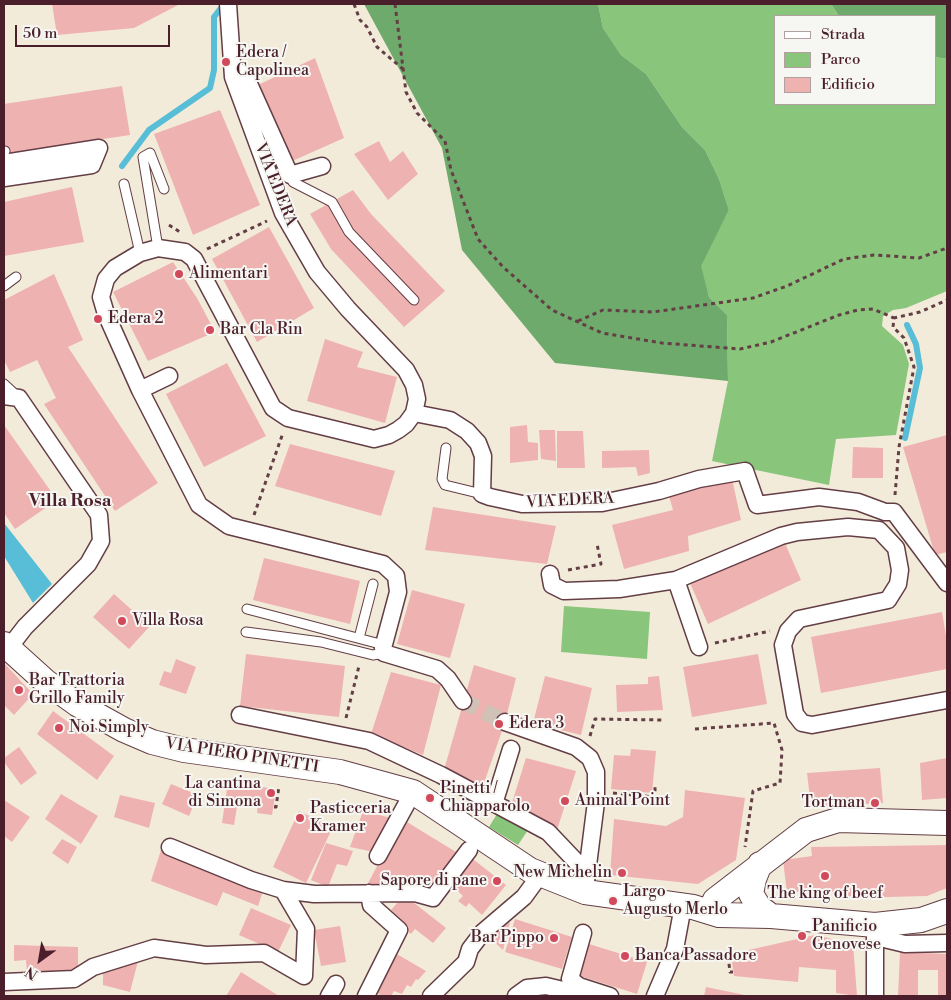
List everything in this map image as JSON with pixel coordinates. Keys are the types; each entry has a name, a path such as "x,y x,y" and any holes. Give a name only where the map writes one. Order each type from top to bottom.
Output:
{"street":[{"path":"228,4 229,37 234,73"},
{"name":"VIA EDERA","path":"322,166 290,175 245,75 239,72 234,73 233,77 283,213 317,272 348,309 406,370 414,385 417,399 414,413"},
{"path":"4,156 99,148 92,165 4,178"},
{"path":"463,701 448,679 437,669 384,649 398,592 396,576 383,564 228,526 199,505 140,390 106,314 101,297 106,279 116,268 140,253 158,248 185,252 194,259 273,408 288,418 374,439 389,435 398,430 406,424 414,413 450,420 467,431 478,442 483,456 482,494"},
{"path":"140,390 169,376"},
{"name":"VIA PIERO PINETTI","path":"11,397 98,515 101,541 88,564 6,647 44,681 78,704 124,730 152,742 184,750 340,772 413,792 474,844"},
{"name":"VIA EDERA","path":"482,494 522,504 602,503 658,491 699,479 745,472 756,504 819,497 858,502 885,512 894,512"},
{"path":"894,512 947,583"},
{"path":"550,574 552,585 564,592 619,589 676,580 781,536 797,532 848,527 879,530 896,548 900,570 898,584 888,600 799,619 788,631 783,645 795,714 802,723 812,725 947,700"},
{"path":"676,580 699,647"},
{"path":"240,715 369,741 441,775 548,832 586,882"},
{"path":"586,882 596,802 596,772 590,758 576,747 508,723 518,722 589,741"},
{"path":"494,804 511,749"},
{"path":"378,856 413,792"},
{"path":"710,910 715,900 753,856 806,830 838,820 947,823"},
{"path":"170,847 251,880 283,890 314,894 415,893 433,898 474,844 540,875 586,882 683,906 710,910 719,915 771,916 875,931 905,944 947,943"},
{"path":"753,856 754,879 751,894 760,907 771,916"},
{"path":"431,996 466,962 470,949 483,932 524,897 540,875"},
{"path":"4,982 74,979 93,967 154,948 206,955 264,953 304,976 306,930 283,890"},
{"path":"366,996 399,930 371,905 369,893"},
{"path":"655,996 675,949 683,906"},
{"path":"875,931 922,920 947,911"},
{"path":"875,931 875,996"},
{"path":"583,933 570,979 579,986 610,996"},
{"path":"516,996 527,988 546,986 588,996"}],"lane":[{"path":"158,248 144,157 150,153 164,189"},
{"path":"290,175 293,182 332,202 350,232 414,300"},
{"path":"124,184 140,253"},
{"path":"4,286 16,277"},
{"name":"VIA PIERO PINETTI","path":"4,384 11,397"},
{"name":"VIA EDERA","path":"446,448 442,480 445,486 482,494"},
{"path":"359,638 373,584"},
{"path":"247,609 359,638 384,649"},
{"path":"246,632 321,642 373,655 384,649"}],"path":[{"path":"354,4 360,20 367,27 377,47 403,69"},
{"path":"395,4 406,92 417,113 445,141 452,170 478,239 503,267 552,310 602,333 662,343 740,349 771,342 839,315 858,310 873,309 894,318 920,312 947,300"},
{"path":"202,245 205,250 283,213"},
{"path":"155,226 166,223 184,235"},
{"path":"577,321 603,310 653,312 753,298 787,286 844,260 874,255 919,258 947,248"},
{"path":"894,318 893,327 904,338 914,367 899,447 894,512"},
{"path":"262,520 254,517 288,418"},
{"path":"550,574 601,564 597,544"},
{"path":"699,647 769,631"},
{"path":"344,727 361,658"},
{"path":"589,741 595,719 662,720"},
{"path":"695,729 774,723 782,750 780,783 753,791 753,856"},
{"path":"274,807 276,807 280,780"},
{"path":"607,792 655,797 655,784"},
{"path":"728,956 730,972 733,972"}],"green space":[{"path":"364,4 598,4 603,28 621,55 646,74 682,127 705,150 719,179 729,210 701,266 709,297 727,315 728,381 555,363 462,250 442,148"},
{"path":"598,4 831,4 838,15 774,15 774,105 936,105 936,57 947,59 947,291 906,308 893,310 883,316 882,326 903,345 909,364 896,435 836,439 829,485 712,461 728,381 727,315 709,297 700,266 729,210 719,179 705,150 682,127 646,74 621,55 603,28"},
{"path":"831,4 947,4 947,59 936,57 936,15 838,15"},
{"path":"564,606 650,612 647,659 561,652"},
{"path":"500,809 530,827 518,845 489,827"}],"water":[{"path":"4,523 52,584 33,603 4,556"}],"building":[{"path":"52,4 180,4 134,28 57,35"},
{"path":"315,58 344,138 290,162 258,85"},
{"path":"122,86 130,135 4,154 4,104"},
{"path":"220,110 260,205 193,235 154,134"},
{"path":"379,141 390,162 403,151 418,174 388,200 354,154"},
{"path":"72,187 84,242 4,256 4,202"},
{"path":"353,190 371,214 445,291 404,327 331,249 310,214"},
{"path":"269,227 314,308 257,342 212,259"},
{"path":"173,262 197,298 215,332 148,361 113,292"},
{"path":"54,274 83,340 68,347 158,483 115,511 44,404 56,398 37,360 10,372 4,360 4,300"},
{"path":"325,339 363,352 357,367 397,377 385,423 307,401"},
{"path":"227,363 266,436 204,467 166,394"},
{"path":"4,425 57,500 15,529 4,513"},
{"path":"527,425 528,442 538,443 538,460 510,463 510,427"},
{"path":"539,430 555,430 556,461 541,459"},
{"path":"557,431 583,431 585,468 557,468"},
{"path":"947,435 947,552 935,555 903,447"},
{"path":"290,444 395,471 381,516 275,486"},
{"path":"853,447 883,448 883,478 852,478"},
{"path":"649,450 650,473 638,476 636,467 602,468 602,451"},
{"path":"732,479 741,520 688,536 689,551 624,569 612,525 673,510 669,496"},
{"path":"433,507 556,526 547,564 425,550"},
{"path":"784,541 801,580 708,624 690,583"},
{"path":"264,558 360,581 350,624 253,600"},
{"path":"412,590 465,604 450,658 397,644"},
{"name":"Villa Rosa","path":"114,594 150,626 129,649 93,617"},
{"path":"942,612 947,642 947,669 821,693 811,637"},
{"path":"246,654 345,666 339,717 240,706"},
{"path":"758,654 767,704 692,717 683,667"},
{"path":"176,659 196,667 186,694 159,685 164,671 171,673"},
{"path":"4,663 33,694 14,715 4,705"},
{"path":"474,665 516,678 505,722 482,789 444,770"},
{"path":"391,672 441,685 423,755 371,734"},
{"path":"545,676 592,688 581,735 533,723"},
{"path":"659,676 663,710 617,712 616,685 648,684 648,677"},
{"path":"53,711 114,756 97,780 37,734"},
{"path":"19,747 37,773 21,785 4,762 4,758"},
{"path":"631,749 656,751 652,793 611,789 614,755 630,756"},
{"path":"526,758 576,771 556,833 510,809"},
{"path":"947,758 947,798 922,800 920,763"},
{"path":"880,768 883,803 811,807 807,773"},
{"path":"228,782 276,789 272,815 257,813 258,804 238,801 234,825 222,823"},
{"path":"171,784 198,795 189,816 162,804"},
{"path":"685,790 745,798 736,860 698,884 610,875 614,819 666,826 683,817"},
{"path":"61,794 98,816 81,844 45,819"},
{"path":"120,795 155,803 149,828 114,817"},
{"path":"4,800 30,817 12,842 4,836"},
{"path":"299,811 333,827 306,883 273,867"},
{"path":"363,811 391,818 374,852 350,847"},
{"path":"402,819 461,855 430,894 366,887"},
{"path":"62,839 77,847 68,864 52,853"},
{"path":"326,843 353,851 347,866 337,864 328,887 311,880"},
{"path":"947,845 947,888 927,896 850,898 823,889 787,893 783,860 812,856 811,847"},
{"path":"162,847 263,891 258,906 223,892 217,906 151,881"},
{"path":"469,856 506,885 482,915 469,903 466,907 458,901 463,896 448,882"},
{"path":"404,895 446,928 433,943 415,929 411,934 397,924 401,919 391,910"},
{"path":"251,908 291,925 278,952 239,935"},
{"path":"515,919 572,937 562,969 505,952"},
{"path":"510,922 503,950 488,936"},
{"path":"340,926 346,962 321,966 314,930"},
{"path":"815,935 853,944 857,996 836,993 836,970 799,967 798,982 734,976 731,954"},
{"path":"589,944 647,962 637,994 580,976"},
{"path":"14,945 78,947 78,975 27,972 26,960 14,961"},
{"path":"900,952 947,954 947,996 938,996 938,970 918,970 918,996 898,996"},
{"path":"395,953 426,971 418,980 416,979 411,987 407,985 402,994 394,991 391,996 382,996 374,991"},
{"path":"138,961 130,992 103,985 103,968"},
{"path":"241,972 279,996 226,996"},
{"path":"706,987 745,995 745,996 704,996"}],"waterway":[{"path":"122,166 149,130 210,88 214,70 214,17 221,8"},
{"path":"905,438 920,368 916,344 907,325"}],"tunnel":[{"path":"463,701 505,722"}],"place":[{"name":"Edera / Capolinea","path":"226,62"},
{"name":"Alimentari","path":"179,274"},
{"name":"Edera 2","path":"98,319"},
{"name":"Bar Cla Rin","path":"210,330"},
{"name":"Villa Rosa","path":"122,621"},
{"name":"Bar Trattoria Grillo Family","path":"19,690"},
{"name":"Edera 3","path":"499,724"},
{"name":"Noi Simply","path":"59,728"},
{"name":"La cantina di Simona","path":"271,793"},
{"name":"Pinetti / Chiapparolo","path":"430,798"},
{"name":"Animal Point","path":"565,801"},
{"name":"Tortman","path":"875,803"},
{"name":"Pasticceria Kramer","path":"300,818"},
{"name":"New Michelin","path":"622,873"},
{"name":"The king of beef","path":"825,876"},
{"name":"Sapore di pane","path":"497,881"},
{"name":"Largo Augusto Merlo","path":"613,901"},
{"name":"Panificio Genovese","path":"802,936"},
{"name":"Bar Pippo","path":"554,938"},
{"name":"Banca Passadore","path":"625,956"}],"district":[{"name":"Villa Rosa","path":"70,502"}]}
